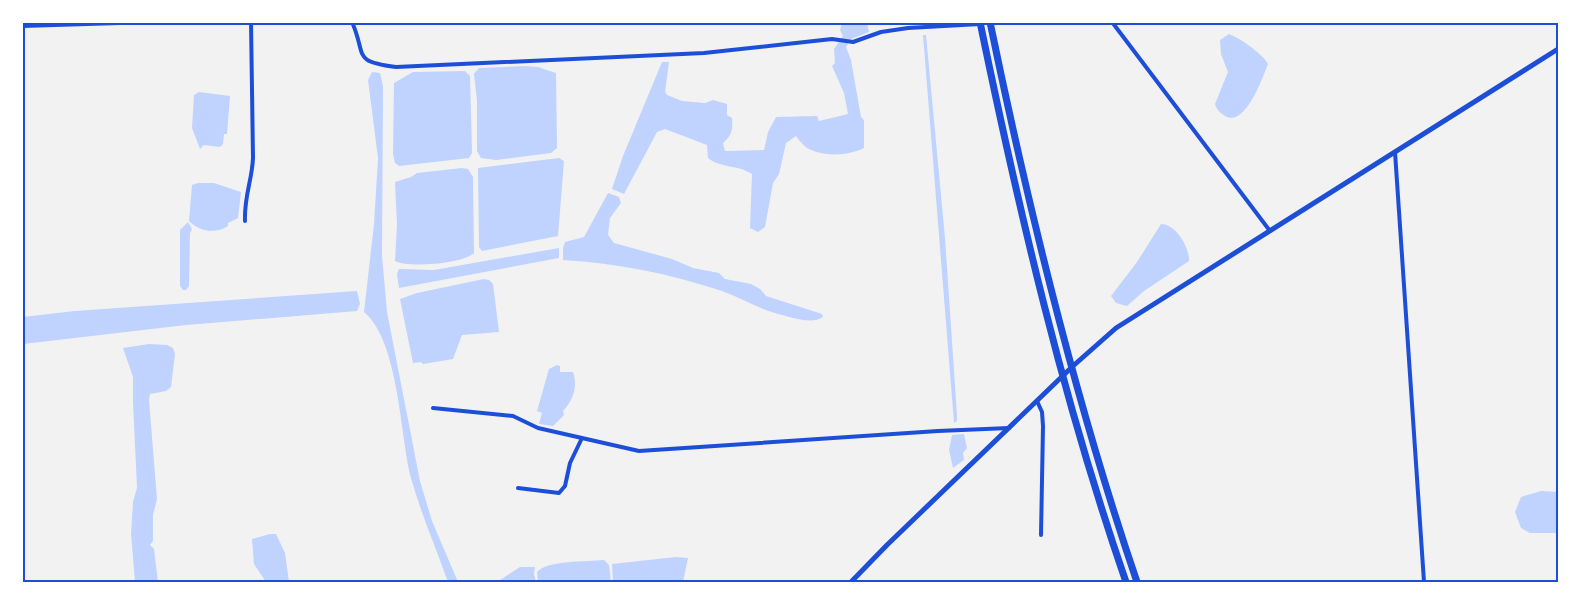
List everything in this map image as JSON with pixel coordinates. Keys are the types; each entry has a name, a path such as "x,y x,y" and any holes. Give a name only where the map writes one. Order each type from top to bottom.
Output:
{"highway":[{"path":"1126,582 1078,431 1025,228 980,23 990,23 1018,154 1046,269 1088,426 1137,582"}],"street":[{"path":"22,26 153,22"},
{"path":"245,221 244,204 246,188 252,174 253,158 251,22"},
{"path":"352,22 361,54 367,60 396,67 704,53 832,38 853,42 881,32 908,28 980,23"},
{"path":"990,23 995,22"},
{"path":"1112,22 1270,231"},
{"path":"851,582 1073,366 1116,328 1558,49"},
{"path":"1395,152 1424,582"},
{"path":"1037,401 1042,412 1043,426 1042,535"},
{"path":"433,408 514,416 538,428 639,451 1009,428"},
{"path":"518,488 559,493 565,486 570,462 582,438"}],"water":[{"path":"842,23 867,23 869,32 851,39 846,47 851,60 861,117 864,120 864,148 851,153 828,154 807,148 796,136 786,143 779,174 773,183 765,227 758,232 750,228 752,174 713,161 708,158 707,145 665,129 657,132 624,194 612,189 623,156 662,62 669,62 665,92 667,95 682,101 705,103 713,100 727,104 727,115 732,118 732,125 730,135 723,143 725,151 764,150 768,132 776,117 817,116 819,121 848,114 844,93 832,66 835,63 834,49 843,36 840,30"},
{"path":"1229,34 1251,47 1268,64 1262,80 1246,109 1232,118 1221,113 1215,104 1228,72 1221,54 1220,40"},
{"path":"923,35 926,35 945,238 957,415 957,421 954,423"},
{"path":"538,67 556,73 557,148 551,153 496,160 481,158 477,151 477,101 474,74 479,68"},
{"path":"465,71 470,76 472,153 469,158 399,166 395,163 393,154 394,83 413,72"},
{"path":"372,72 380,73 383,86 382,256 387,312 420,481 432,521 458,582 448,582 419,505 407,460 396,390 385,344 376,326 364,312 374,224 378,158 368,80"},
{"path":"199,92 230,96 227,134 224,134 223,144 220,147 204,145 200,149 192,128 194,95"},
{"path":"559,158 564,161 558,236 482,251 479,247 478,168"},
{"path":"468,169 473,177 474,253 458,260 435,264 411,264 395,261 397,224 395,182 417,173"},
{"path":"214,183 241,192 238,218 228,223 228,226 223,229 213,231 203,230 193,225 189,221 192,185"},
{"path":"608,193 619,197 621,203 610,218 608,235 614,243 672,259 693,268 719,273 725,279 751,284 760,289 766,296 822,314 823,317 807,320 778,314 722,291 683,279 624,267 563,260 565,242 584,237"},
{"path":"188,222 192,229 190,233 189,286 186,290 183,290 180,286 180,230"},
{"path":"1161,224 1167,225 1177,232 1185,244 1189,261 1144,291 1127,306 1116,303 1111,296 1137,262"},
{"path":"559,248 559,258 399,288 397,274 399,269 434,270"},
{"path":"484,279 489,280 493,284 499,332 462,335 453,359 423,364 421,362 413,363 400,299 417,293"},
{"path":"357,291 360,304 357,311 186,325 23,344 23,317 75,311"},
{"path":"149,344 167,345 173,348 175,354 171,387 166,391 150,394 149,400 157,499 153,515 153,541 150,545 154,549 158,582 135,582 131,534 133,502 137,488 133,377 123,348"},
{"path":"557,365 560,366 560,372 573,372 574,393 563,411 564,415 553,426 539,424 542,413 537,411 549,369"},
{"path":"964,434 967,448 963,453 964,460 953,468 949,450 952,435"},
{"path":"1541,491 1558,492 1558,533 1530,533 1521,528 1515,512 1521,497"},
{"path":"276,534 285,553 289,582 266,582 254,564 252,539"},
{"path":"676,557 688,558 683,582 613,582 612,564"},
{"path":"604,560 609,565 611,582 536,582 538,581 537,572 550,565"},
{"path":"520,567 535,567 536,582 497,582"}]}
